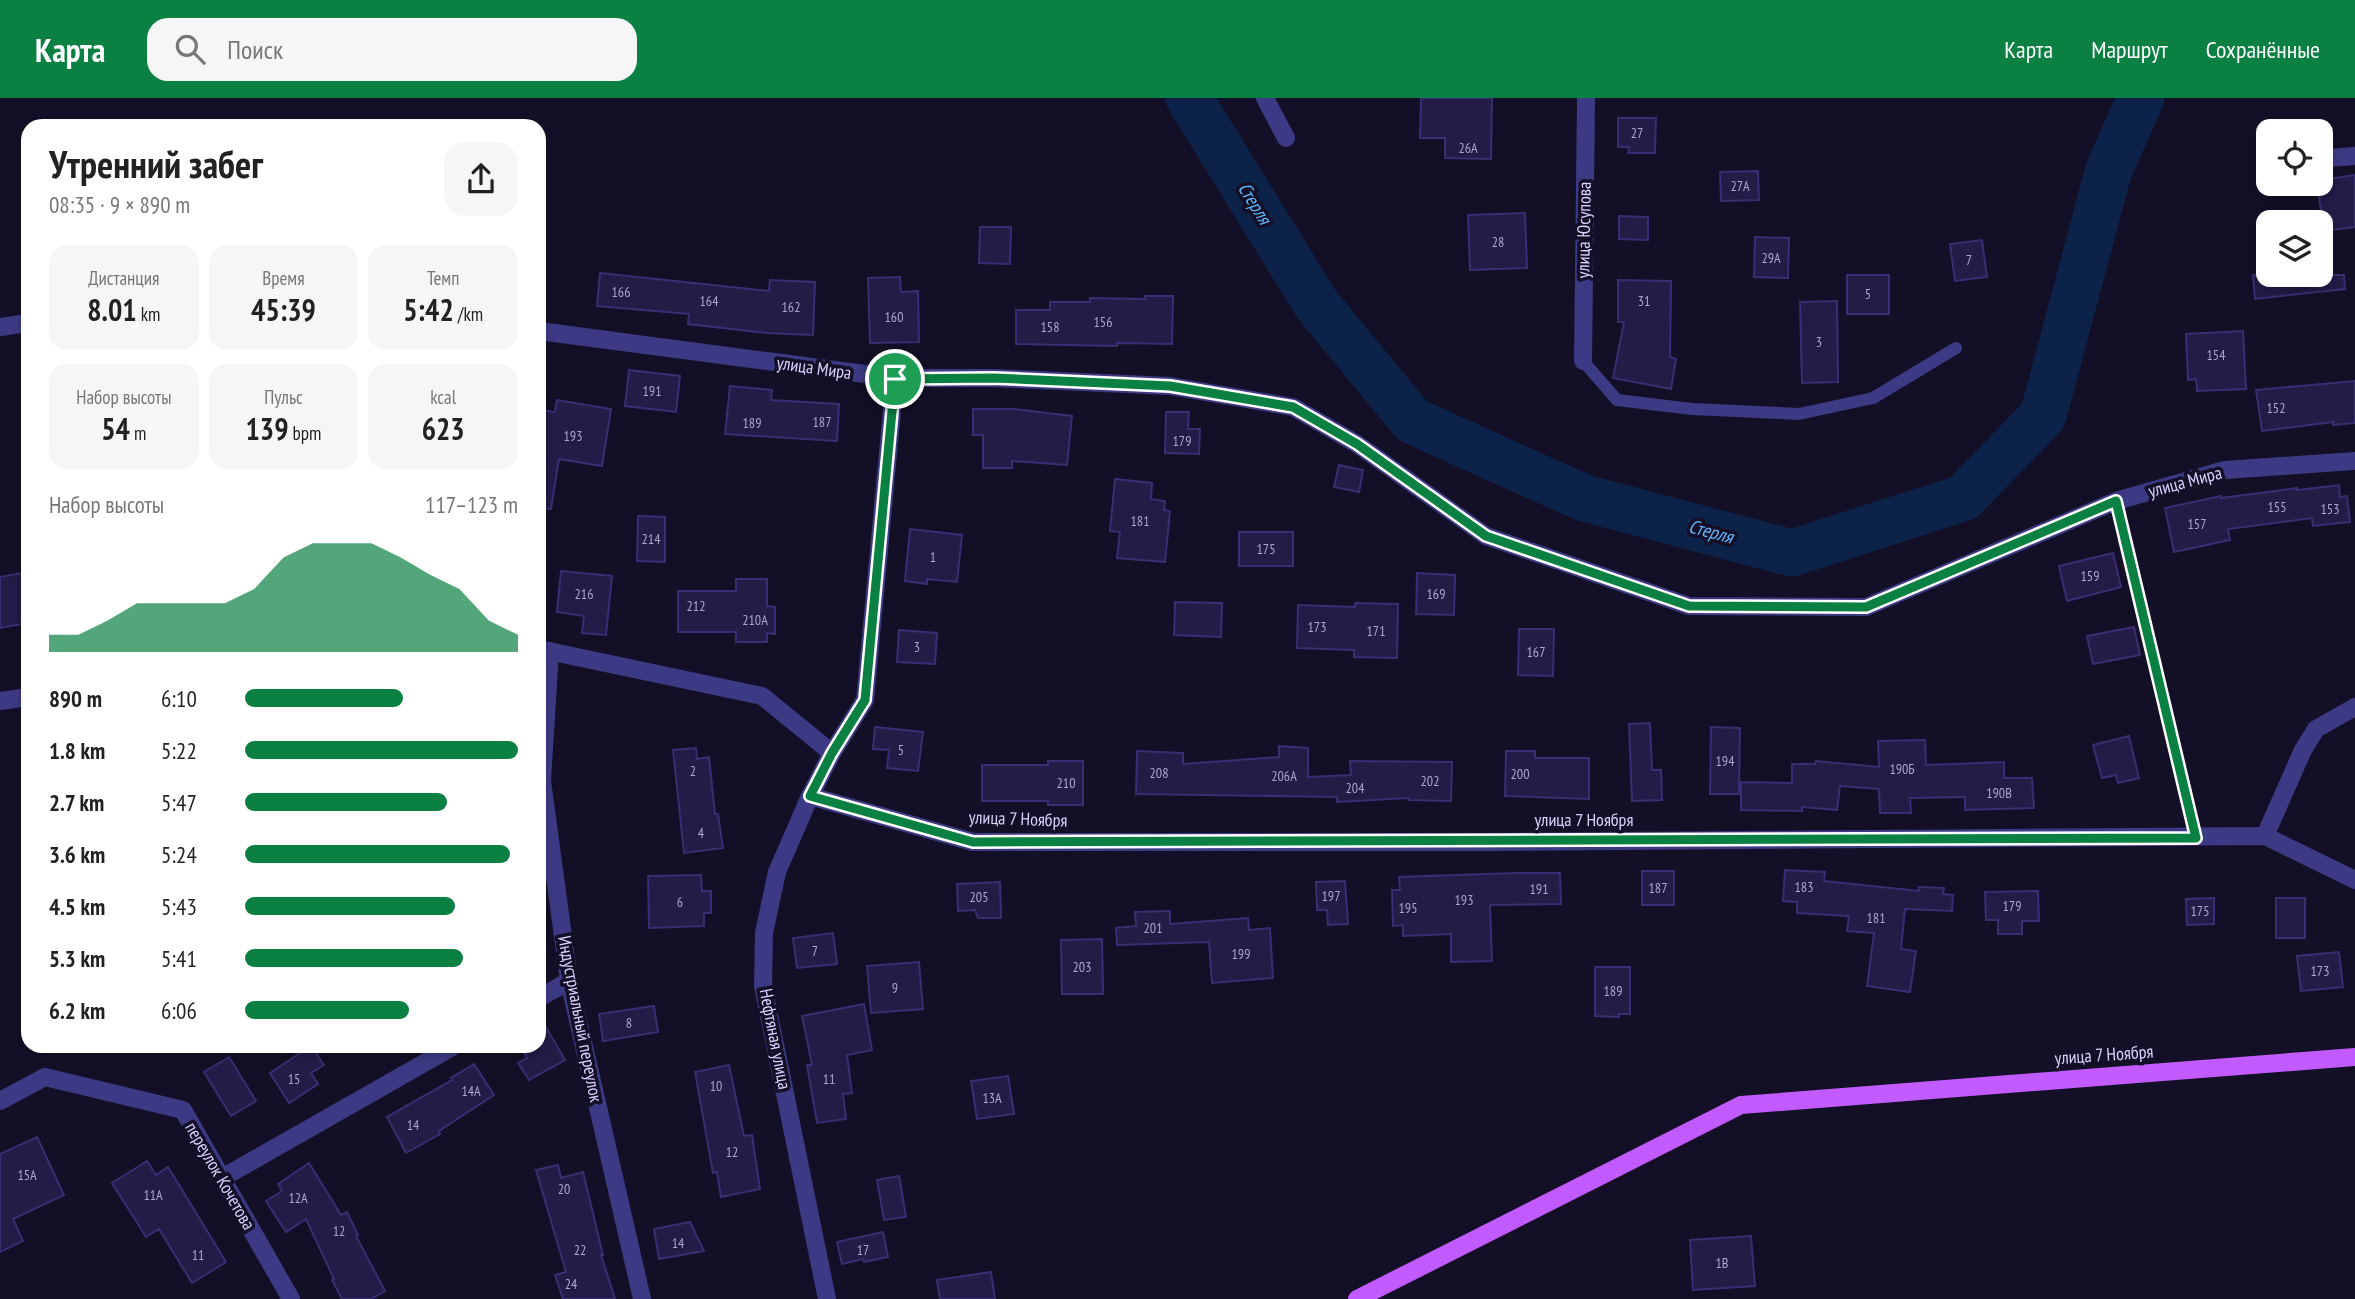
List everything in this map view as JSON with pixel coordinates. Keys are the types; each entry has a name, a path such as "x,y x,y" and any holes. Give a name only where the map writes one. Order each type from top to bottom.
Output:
{"main road":[{"name":"улица 7 Ноября","path":"1357,1299 1741,1105 2355,1057"}],"street":[{"path":"1265,98 1286,138"},
{"name":"улица Юсупова","path":"1583,361 1586,98"},
{"path":"2333,158 2355,156"},
{"path":"0,327 21,324"},
{"name":"улица Мира","path":"546,332 895,379 994,378 1170,386 1293,407 1357,444 1486,536 1689,606 1866,607 2116,501 2225,470 2355,461"},
{"name":"Нефтяная улица","path":"827,1299 763,986 764,933 777,872 832,753 865,700 895,379"},
{"path":"546,650 762,696 832,753"},
{"path":"0,701 21,698"},
{"path":"2265,836 2303,750 2316,729 2355,707"},
{"name":"улица 7 Ноября","path":"810,796 973,842 2265,836 2355,880"},
{"name":"Индустриальный переулок","path":"546,811 569,981 642,1299"},
{"path":"546,994 569,981"},
{"path":"222,1178 442,1053"},
{"name":"переулок Кочетова","path":"0,1101 45,1077 183,1111 291,1299"}],"lane":[{"path":"1583,361 1617,400 1692,409 1799,414 1873,398 1956,348"},
{"path":"2116,501 2196,838"}],"building":[{"path":"1421,98 1492,98 1491,159 1445,158 1445,138 1420,138"},
{"path":"1618,118 1656,118 1655,153 1628,153 1629,147 1618,147"},
{"path":"1758,171 1759,200 1721,201 1720,172"},
{"path":"2355,175 2355,227 2333,230 2333,210 2321,210 2319,196 2333,196 2333,178"},
{"path":"1525,213 1527,268 1470,270 1468,215"},
{"path":"1619,216 1648,217 1648,240 1619,239"},
{"path":"980,227 1011,227 1010,264 979,263"},
{"path":"1755,237 1789,238 1788,278 1754,277"},
{"path":"1982,240 1987,277 1955,281 1950,244"},
{"path":"600,273 769,291 770,280 815,282 813,335 688,324 689,314 597,306"},
{"path":"1847,275 1889,275 1889,314 1847,314"},
{"path":"2253,275 2256,275 2256,287 2333,287 2333,275 2344,275 2345,289 2255,299"},
{"path":"900,277 901,292 918,291 919,342 870,343 868,278"},
{"path":"1618,280 1671,281 1670,357 1676,359 1671,389 1613,378 1624,322 1618,322"},
{"path":"1145,296 1173,296 1172,344 1016,344 1016,310 1050,310 1050,302 1090,302 1090,298 1145,299"},
{"path":"1837,301 1838,382 1802,383 1800,302"},
{"path":"2243,331 2246,389 2197,391 2196,379 2188,380 2186,334"},
{"path":"629,370 680,376 676,412 625,406"},
{"path":"2355,381 2355,423 2333,425 2333,422 2262,431 2256,390"},
{"path":"730,386 772,390 771,400 839,404 837,441 725,434"},
{"path":"557,400 611,409 602,466 559,459 551,509 546,509 546,411 555,412"},
{"path":"973,409 1013,409 1072,416 1067,465 1012,461 1012,468 983,468 983,435 973,435"},
{"path":"1166,412 1189,412 1188,429 1200,429 1199,454 1165,453"},
{"path":"1339,465 1363,470 1359,492 1334,487"},
{"path":"1115,479 1152,483 1151,499 1165,501 1164,510 1170,511 1165,562 1117,558 1120,532 1110,531"},
{"path":"2339,485 2340,497 2347,496 2350,522 2313,526 2312,518 2228,529 2230,540 2174,552 2165,508 2221,496"},
{"path":"638,516 665,517 665,562 637,561"},
{"path":"910,529 962,535 957,582 927,579 927,584 905,581"},
{"path":"1239,532 1293,532 1293,566 1239,566"},
{"path":"2113,553 2121,587 2067,601 2059,566"},
{"path":"561,571 612,576 606,635 582,633 584,616 557,612"},
{"path":"21,573 21,624 0,628 0,577"},
{"path":"1417,573 1455,575 1454,615 1416,614"},
{"path":"736,579 767,579 767,606 775,607 775,634 767,633 767,642 736,642 736,632 678,632 678,591 736,591"},
{"path":"1175,602 1222,603 1221,637 1174,635"},
{"path":"1355,603 1398,604 1397,658 1354,657 1354,650 1297,648 1298,605 1355,607"},
{"path":"2134,627 2140,655 2093,664 2087,636"},
{"path":"1519,629 1554,629 1553,676 1518,675"},
{"path":"899,630 937,633 935,664 897,662"},
{"path":"1650,723 1652,770 1661,770 1662,800 1632,801 1629,724"},
{"path":"875,727 923,732 918,771 887,768 889,750 873,749"},
{"path":"1711,727 1740,728 1739,794 1710,794"},
{"path":"2129,736 2139,778 2118,783 2116,775 2102,778 2093,745"},
{"path":"1925,740 1926,765 2004,762 2004,778 2032,778 2034,808 1965,810 1965,797 1910,798 1911,813 1880,813 1879,789 1840,786 1837,810 1802,807 1802,811 1741,810 1741,782 1792,783 1792,764 1815,764 1816,761 1879,767 1878,741"},
{"path":"1279,746 1308,748 1308,777 1351,775 1350,761 1452,762 1451,801 1409,798 1337,802 1337,797 1136,794 1137,751 1183,753 1183,764 1279,757"},
{"path":"696,748 697,759 709,757 715,814 718,814 723,848 684,853 673,750"},
{"path":"1506,751 1535,751 1535,758 1589,758 1589,799 1505,796"},
{"path":"1048,761 1083,761 1083,805 1048,805 1048,801 982,801 982,765 1048,765"},
{"path":"1785,870 1825,872 1824,881 1919,891 1919,887 1944,888 1943,894 1953,895 1952,911 1905,909 1901,949 1916,951 1910,992 1867,986 1874,933 1847,931 1849,916 1797,913 1797,902 1783,901"},
{"path":"1642,871 1674,871 1674,905 1642,905"},
{"path":"1560,873 1561,904 1490,905 1492,961 1451,962 1451,934 1403,936 1403,925 1393,926 1392,890 1400,890 1399,877"},
{"path":"701,875 702,891 711,891 711,913 704,913 704,926 649,928 648,876"},
{"path":"1345,881 1348,924 1328,925 1327,910 1317,910 1316,882"},
{"path":"1000,882 1001,918 978,918 975,910 958,911 957,884"},
{"path":"2038,891 2039,921 2022,921 2022,934 1998,934 1998,920 1986,920 1985,892"},
{"path":"2214,898 2214,924 2187,925 2186,899"},
{"path":"2276,898 2305,898 2305,938 2276,938"},
{"path":"1170,911 1170,924 1248,918 1249,930 1270,928 1273,978 1212,983 1209,942 1117,945 1116,928 1136,926 1135,912"},
{"path":"833,933 837,964 797,968 793,938"},
{"path":"1102,939 1103,994 1062,994 1061,940"},
{"path":"2339,952 2343,987 2301,991 2297,956"},
{"path":"919,962 923,1009 871,1013 867,966"},
{"path":"1595,967 1630,967 1630,1014 1619,1014 1619,1017 1595,1016"},
{"path":"864,1004 872,1050 847,1055 852,1093 843,1094 846,1119 817,1123 807,1065 812,1065 802,1016"},
{"path":"654,1006 658,1032 603,1041 599,1014"},
{"path":"546,1027 565,1060 529,1080 518,1063 527,1058 524,1053 546,1053"},
{"path":"300,1053 316,1053 324,1065 311,1073 318,1084 289,1103 270,1073"},
{"path":"229,1057 256,1101 231,1116 204,1072"},
{"path":"474,1064 494,1095 439,1131 440,1134 406,1153 387,1117 452,1080 451,1078"},
{"path":"729,1065 744,1136 752,1135 760,1189 721,1197 717,1172 713,1173 695,1072"},
{"path":"1008,1076 1014,1114 977,1119 971,1081"},
{"path":"37,1137 64,1195 13,1219 23,1241 0,1252 0,1154"},
{"path":"147,1161 156,1175 168,1167 226,1262 192,1283 159,1229 146,1237 112,1183"},
{"path":"309,1163 341,1215 347,1212 358,1235 356,1236 385,1291 371,1299 342,1299 306,1219 286,1232 266,1201 282,1191 278,1184"},
{"path":"558,1165 561,1178 583,1172 601,1255 615,1299 563,1299 555,1275 566,1272 536,1170"},
{"path":"899,1176 906,1217 884,1220 877,1180"},
{"path":"690,1222 704,1251 659,1259 654,1229"},
{"path":"883,1232 888,1257 842,1264 837,1242"},
{"path":"1751,1236 1755,1286 1693,1290 1690,1240"},
{"path":"991,1272 995,1299 940,1299 937,1280"}],"waterway":[{"name":"Стерля","path":"1189,98 1317,305 1413,421 1584,498 1792,553 1963,498 2043,416 2109,169 2141,98"}],"route":[{"path":"994,378 1170,386 1293,407 1357,444 1486,536 1689,606 1866,607 2116,501 2196,838 973,842 810,796 832,753 865,700 895,379 994,378"}]}
